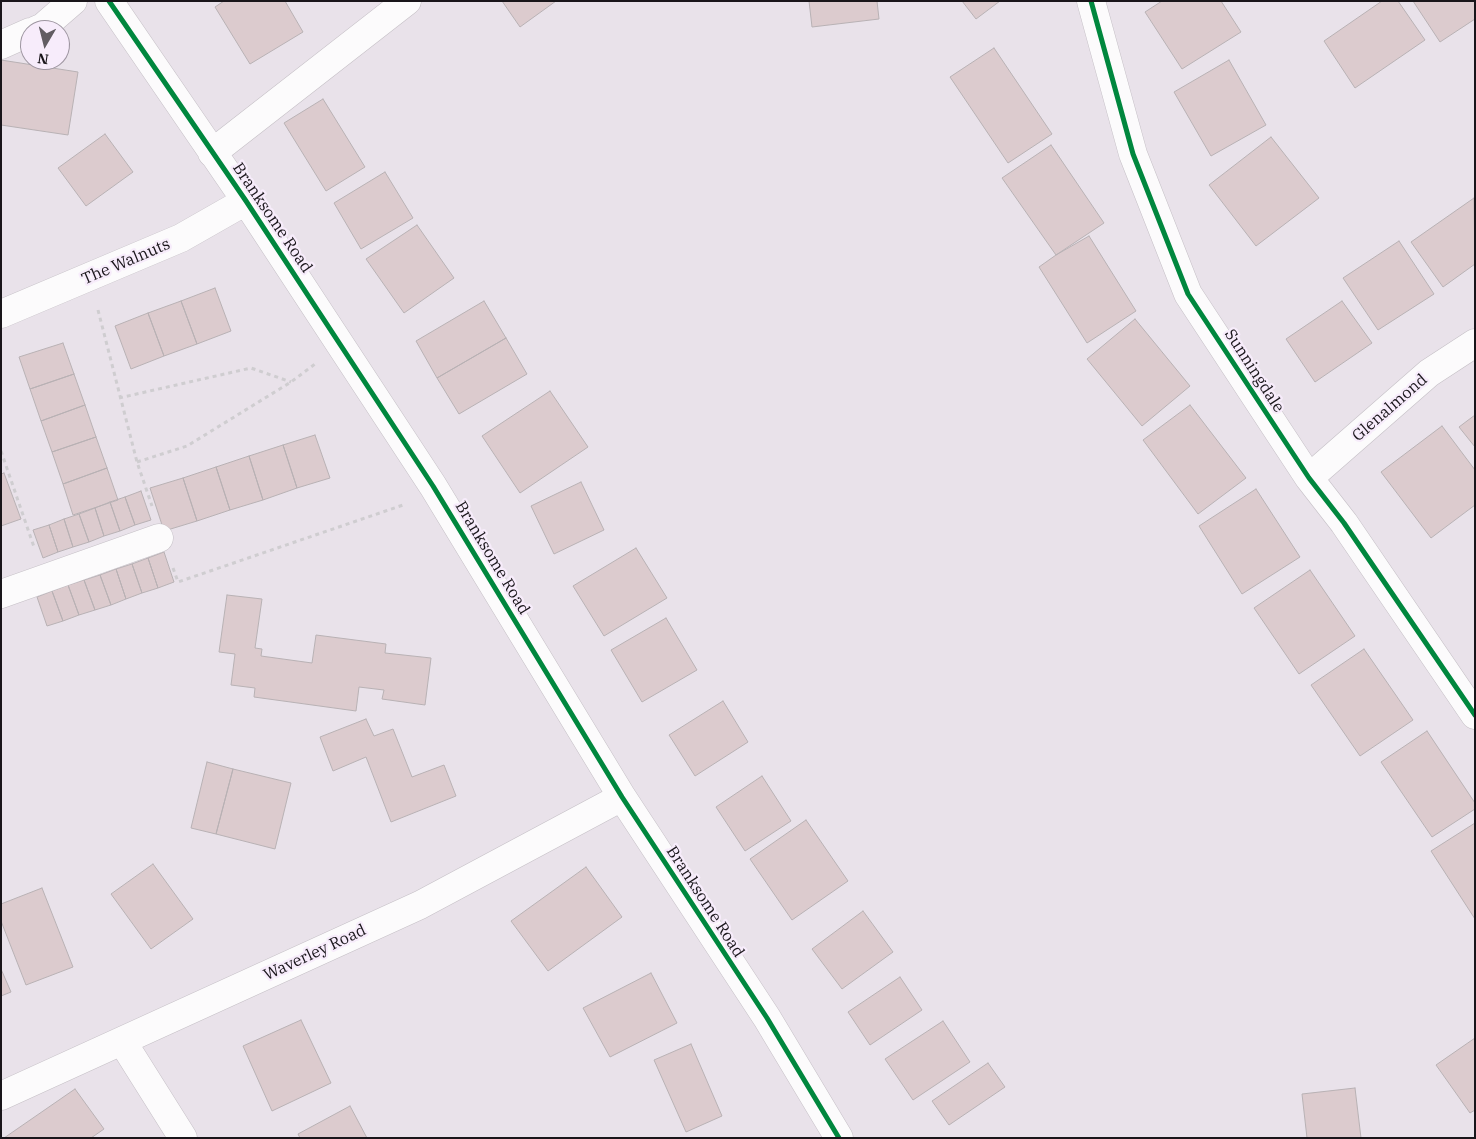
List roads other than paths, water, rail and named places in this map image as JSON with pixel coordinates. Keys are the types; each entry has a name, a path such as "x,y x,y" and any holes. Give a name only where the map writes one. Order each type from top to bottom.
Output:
{"street":[{"path":"51,20 73,1"},
{"name":"Branksome Road","path":"109,1 246,200 434,486 622,796 767,1018 839,1138"},
{"name":"Branksome Road","path":"212,153 407,1"},
{"name":"Sunningdale","path":"1090,1 1133,154 1188,294 1309,478 1344,523 1475,715"},
{"path":"1,45 20,36"},
{"name":"The Walnuts","path":"1,314 181,238 246,200"},
{"name":"Glenalmond","path":"1309,478 1429,373 1475,343"},
{"path":"1,594 159,538"},
{"name":"Waverley Road","path":"1,1096 420,905 622,796"},
{"path":"122,1041 183,1138"}]}
